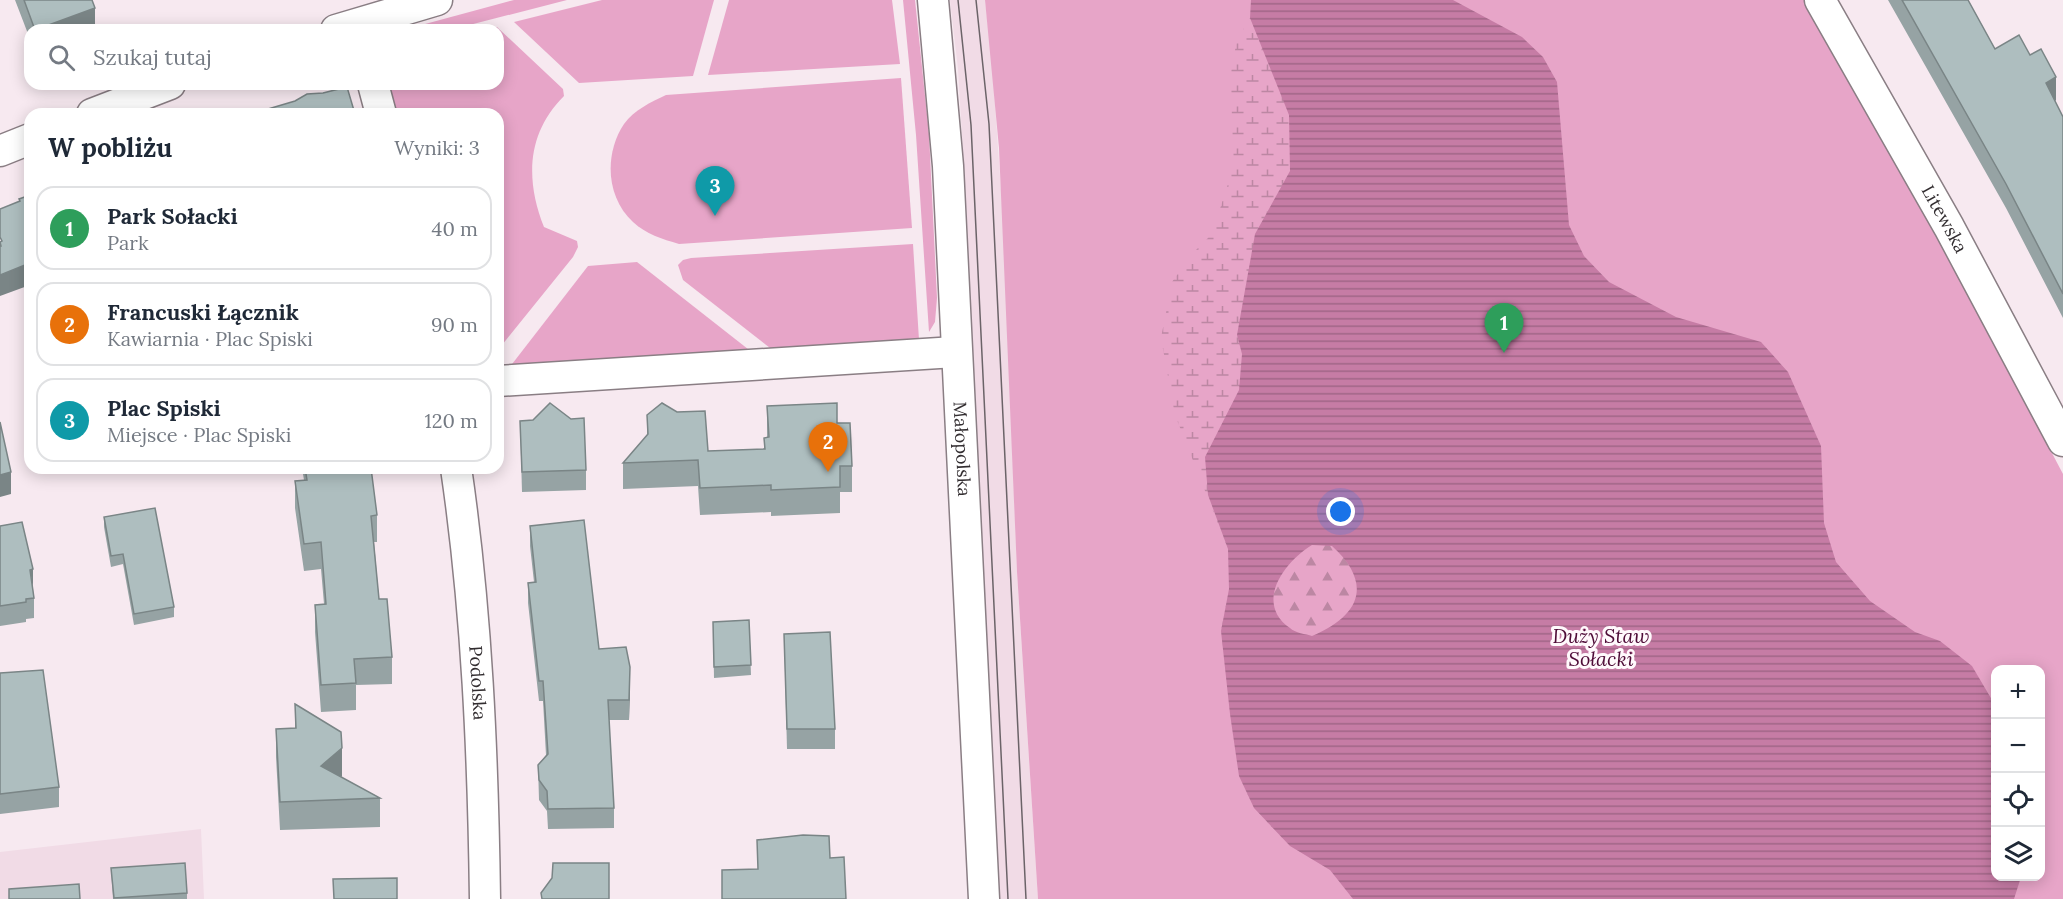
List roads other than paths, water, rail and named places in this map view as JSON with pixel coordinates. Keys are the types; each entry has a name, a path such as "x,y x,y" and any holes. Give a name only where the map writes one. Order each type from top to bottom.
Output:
{"street":[{"path":"362,24 437,0"},
{"name":"Małopolska","path":"933,0 948,166 955,352 984,899"},
{"name":"Litewska","path":"1820,0 1949,227 2063,441"},
{"path":"108,108 154,90"},
{"path":"375,90 379,108"},
{"path":"0,150 24,141"},
{"path":"504,381 955,352"},
{"name":"Podolska","path":"457,474 474,622 483,771 485,899"}],"water":[{"name":"Duży Staw Sołacki","path":"1251,0 1453,0 1522,37 1543,57 1557,82 1569,225 1584,256 1609,282 1676,317 1761,342 1788,372 1821,446 1824,523 1836,562 1870,601 1915,632 1940,641 1972,666 1991,698 1991,881 2020,881 2014,899 1353,899 1330,870 1290,846 1254,808 1239,776 1230,714 1221,631 1229,589 1228,549 1208,495 1205,457 1239,390 1242,354 1237,335 1255,234 1290,171 1289,115 1250,18","holes":["1312,545 1332,546 1345,560 1357,585 1356,597 1342,619 1312,636 1295,631 1279,618 1274,607 1277,584 1283,572 1302,552"]}],"tram line":[{"path":"958,0 971,125 1008,899"},
{"path":"976,0 989,124 1026,899"}],"place":[{"name":"Plac Spiski","path":"715,216"},
{"name":"Park Sołacki","path":"1504,353"},
{"name":"Francuski Łącznik","path":"828,472"}]}
